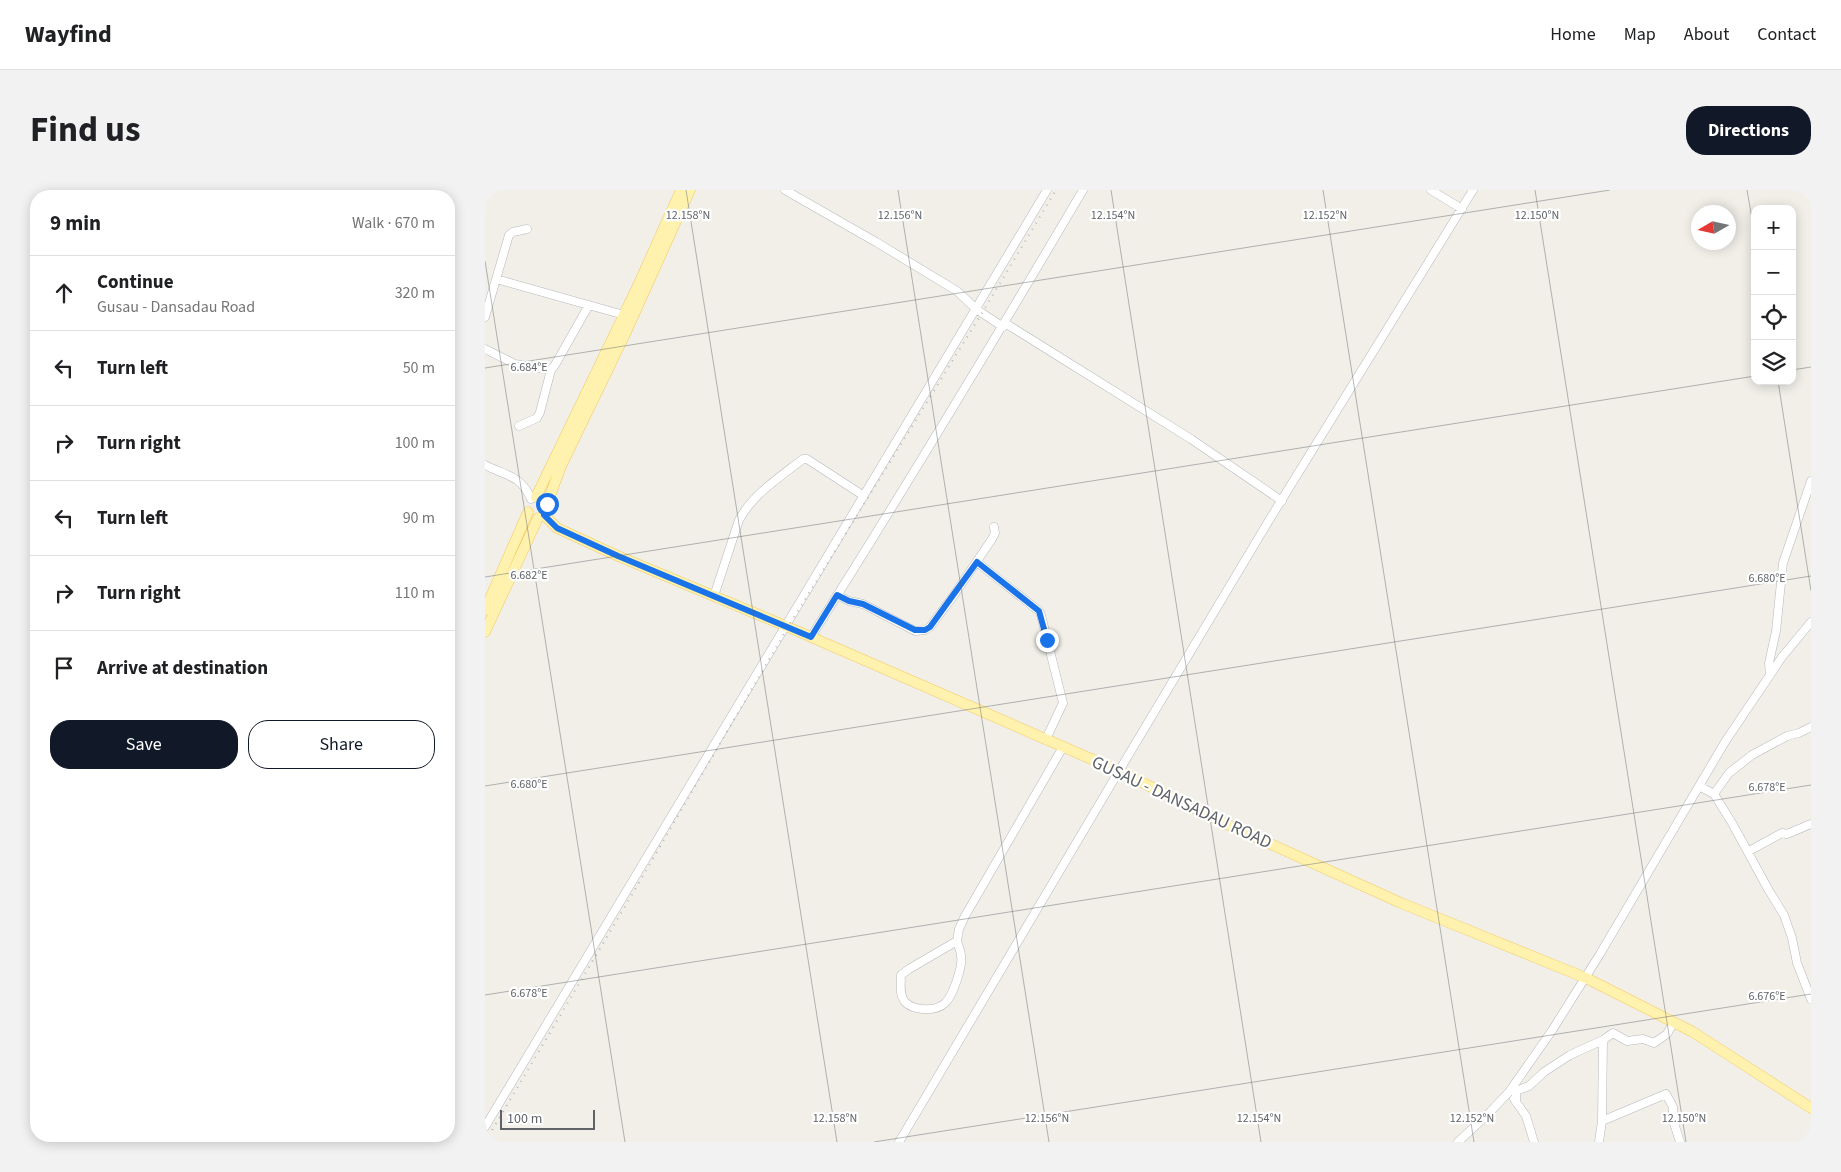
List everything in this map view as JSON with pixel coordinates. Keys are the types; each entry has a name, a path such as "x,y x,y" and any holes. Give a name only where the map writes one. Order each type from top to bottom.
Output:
{"main road":[{"path":"485,610 528,512 527,504 534,498 624,315 681,190"},
{"path":"485,632 541,517 547,509 558,472 626,332 691,190"},
{"path":"534,498 542,498 547,504"},
{"path":"528,512 532,516 541,517"},
{"name":"GUSAU - DANSADAU ROAD","path":"541,517 557,528 618,556 811,637 1119,771 1222,822 1401,903 1586,978 1693,1032 1811,1108"}],"street":[{"path":"785,190 957,291 976,309 1191,439 1282,501"},
{"path":"485,1127 1047,190"},
{"path":"811,637 878,532 975,369 1004,325 1083,190"},
{"path":"1431,190 1461,209"},
{"path":"899,1142 1119,771 1473,190"},
{"path":"485,317 509,235 513,232 527,229"},
{"path":"496,279 624,315"},
{"path":"519,426 537,418 541,412 551,370 589,305"},
{"path":"485,349 515,364 551,370"},
{"path":"714,596 744,510 754,499 803,459 807,458 864,496"},
{"path":"485,465 519,481 534,498"},
{"path":"1770,675 1769,663 1777,631 1783,563 1811,481"},
{"path":"837,595 849,601 863,604 915,630 925,630 936,619 977,562 995,533 994,527"},
{"path":"977,562 1039,611 1041,615 1063,703 1045,739"},
{"path":"1457,1142 1509,1092 1553,1029 1586,978 1725,742 1770,675 1811,622"},
{"path":"1714,794 1729,773 1752,755 1787,736 1811,727"},
{"path":"957,941 901,975 901,992 905,1002 925,1009 938,1007 947,1001 959,972 962,956 957,941 959,929 1063,747"},
{"path":"1699,786 1714,794 1749,851 1768,889 1784,915 1792,938 1796,958 1811,999"},
{"path":"1749,851 1782,833 1787,834 1811,824"},
{"path":"1516,1102 1516,1090 1529,1086 1544,1072 1570,1055 1603,1040 1613,1033 1627,1041 1643,1039 1654,1043 1667,1034 1673,1023"},
{"path":"1599,1142 1602,1121 1603,1040"},
{"path":"1509,1092 1526,1116 1534,1142"},
{"path":"1602,1121 1666,1094 1673,1106 1673,1120 1680,1142"}],"railway":[{"path":"485,1142 788,627 1056,190"}],"route":[{"path":"547,504 544,515 557,528 618,556 811,637 837,595 845,600 863,604 919,632 925,630 930,627 977,562 1039,611 1047,640"}]}
